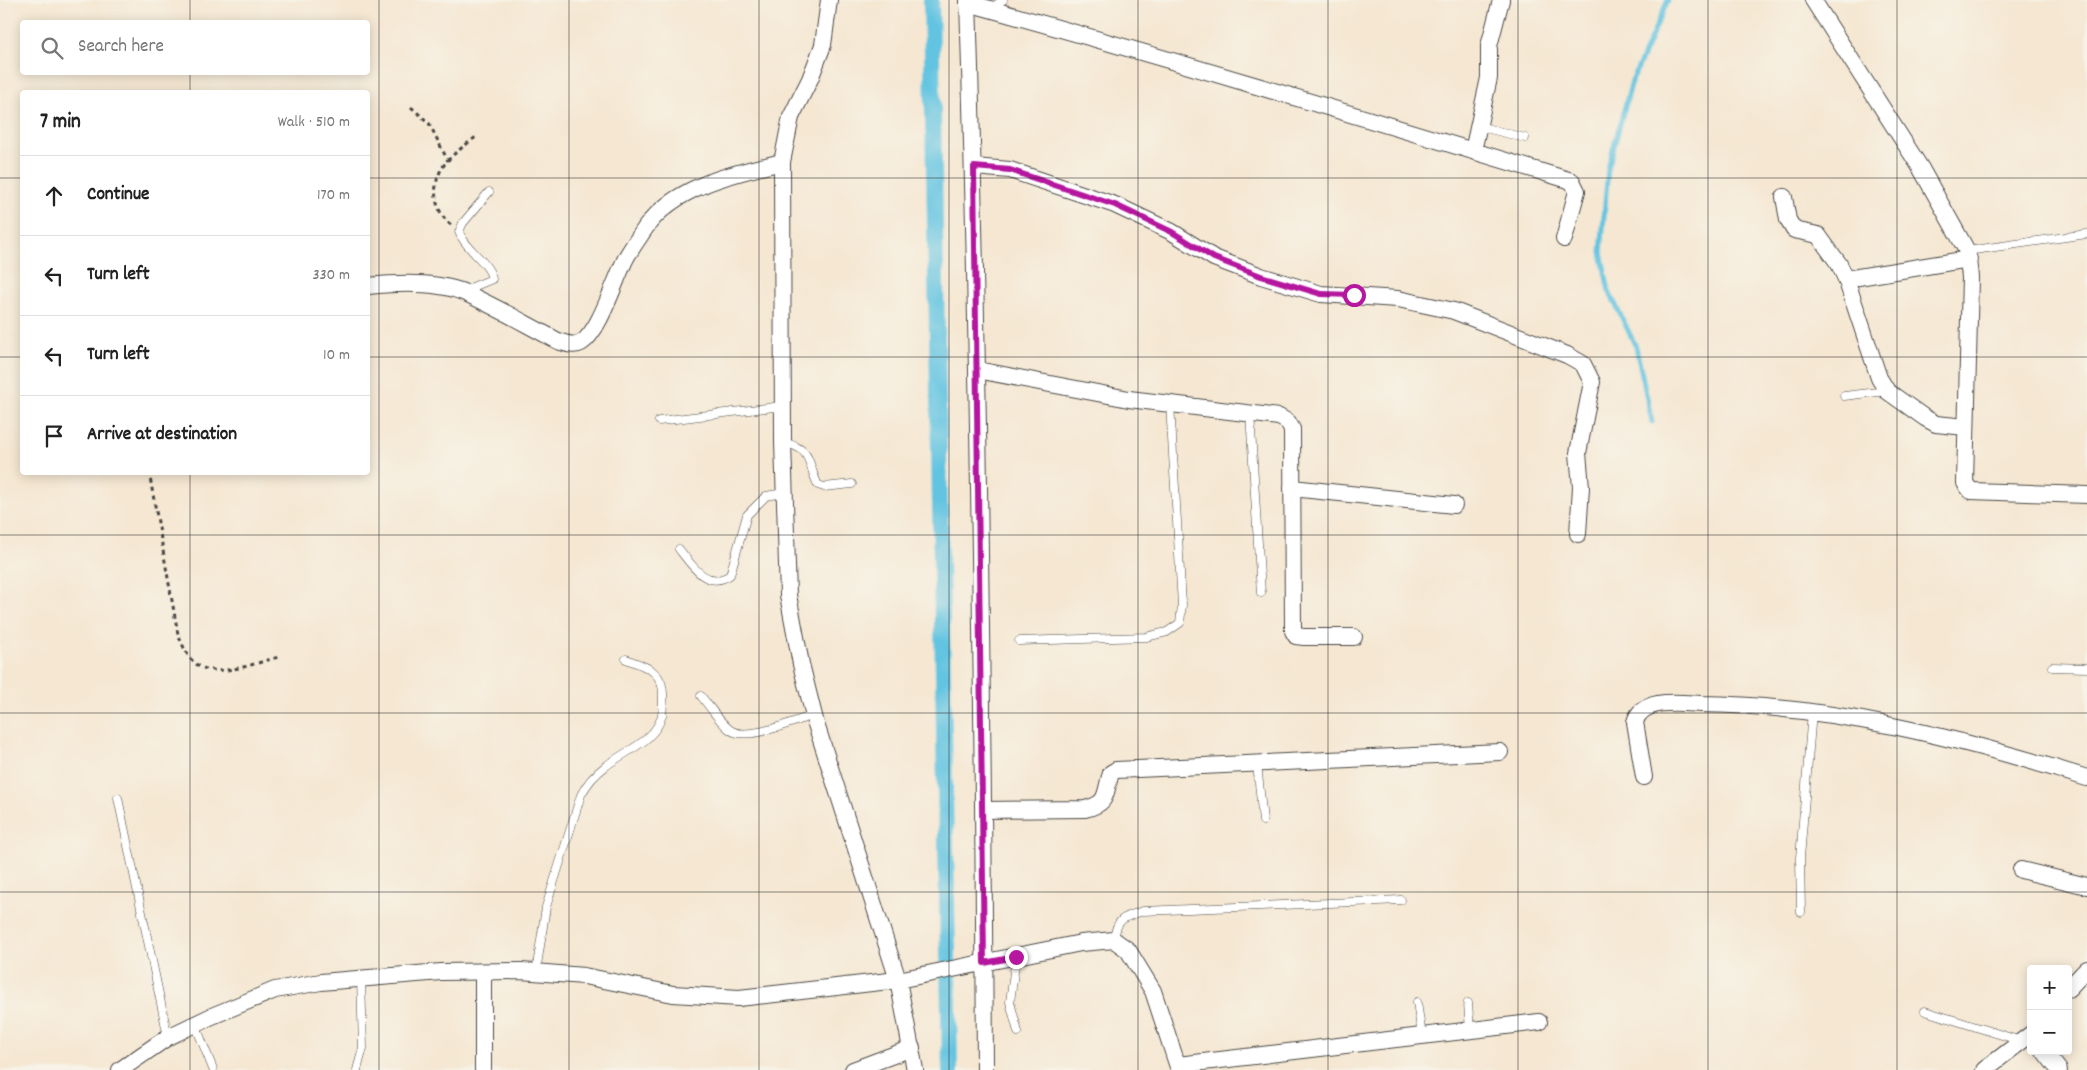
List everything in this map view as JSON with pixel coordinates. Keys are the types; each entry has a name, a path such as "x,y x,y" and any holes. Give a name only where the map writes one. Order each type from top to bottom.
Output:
{"street":[{"path":"829,0 823,45 810,79 791,117 782,162 782,406 788,595 814,716 898,980 915,1070"},
{"path":"1473,151 1489,78 1489,46 1501,0"},
{"path":"1813,0 1920,167 1968,255 1965,483 1971,491 2087,495"},
{"path":"984,1070 984,810 974,167 968,1 996,4 1350,115 1572,181 1577,191 1564,239"},
{"path":"370,286 384,284 434,286 462,292 558,341 570,345 580,343 594,328 627,256 648,225 663,210 704,184 733,174 782,162"},
{"path":"974,167 1010,170 1115,205 1172,232 1214,258 1261,276 1321,294 1398,299 1454,311 1567,355 1583,364 1592,382 1578,453 1581,487 1578,534"},
{"path":"1784,197 1788,220 1794,230 1818,234 1846,279 1879,378 1887,391 1936,424 1966,427"},
{"path":"1846,279 1968,255"},
{"path":"977,370 1129,399 1279,417 1288,422 1292,429 1293,631 1296,636 1304,637 1354,637"},
{"path":"1292,488 1454,505"},
{"path":"1644,777 1635,722 1637,714 1642,708 1666,703 1744,704 1812,712 1954,740 2087,778"},
{"path":"984,810 1085,809 1100,806 1104,801 1112,773 1116,770 1500,752"},
{"path":"2021,870 2087,886"},
{"path":"120,1070 168,1037 195,1024 275,990 321,982 361,977 483,972 536,972 584,976 673,994 730,998 898,980 1081,943 1114,940 1128,950 1153,991 1178,1068 1539,1022"},
{"path":"2072,985 2087,969"},
{"path":"483,972 483,1070"},
{"path":"1984,1070 2027,1037"},
{"path":"853,1070 912,1048"},
{"path":"2047,1055 2059,1070"}],"lane":[{"path":"1478,126 1525,138"},
{"path":"462,292 492,279 485,266 462,241 459,232 463,223 489,192"},
{"path":"1968,255 2087,234"},
{"path":"1844,396 1887,391"},
{"path":"1019,641 1146,637 1168,632 1180,623 1182,605 1170,404"},
{"path":"660,421 782,406"},
{"path":"1250,413 1261,593"},
{"path":"783,442 797,446 805,451 818,485 824,487 852,484"},
{"path":"679,549 695,571 709,580 722,580 730,575 748,515 766,496 784,493"},
{"path":"536,972 546,907 580,795 588,781 605,766 653,733 662,716 663,691 660,677 652,669 626,659"},
{"path":"2052,667 2087,668"},
{"path":"701,696 729,730 740,735 753,734 814,716"},
{"path":"1801,912 1800,858 1812,712"},
{"path":"1257,764 1263,821"},
{"path":"118,798 168,1037"},
{"path":"1114,940 1115,928 1120,920 1143,911 1401,900"},
{"path":"1016,957 1010,1002 1018,1032"},
{"path":"357,1070 363,1048 361,977"},
{"path":"1417,1002 1422,1036"},
{"path":"1468,1003 1470,1030"},
{"path":"1925,1011 2027,1036"},
{"path":"195,1024 213,1069"}],"path":[{"path":"411,107 429,123 448,161"},
{"path":"459,232 445,220 438,208 434,192 442,169 448,161 478,136"},
{"path":"150,475 178,634 188,657 204,669 217,671 279,657"}],"waterway":[{"path":"931,0 950,1070"},
{"path":"1652,422 1636,347 1609,291 1601,252 1608,168 1632,81 1668,0"}],"route":[{"path":"1016,957 984,963 984,810 974,167 1010,170 1115,205 1172,232 1214,258 1261,276 1321,294 1354,295"}]}
